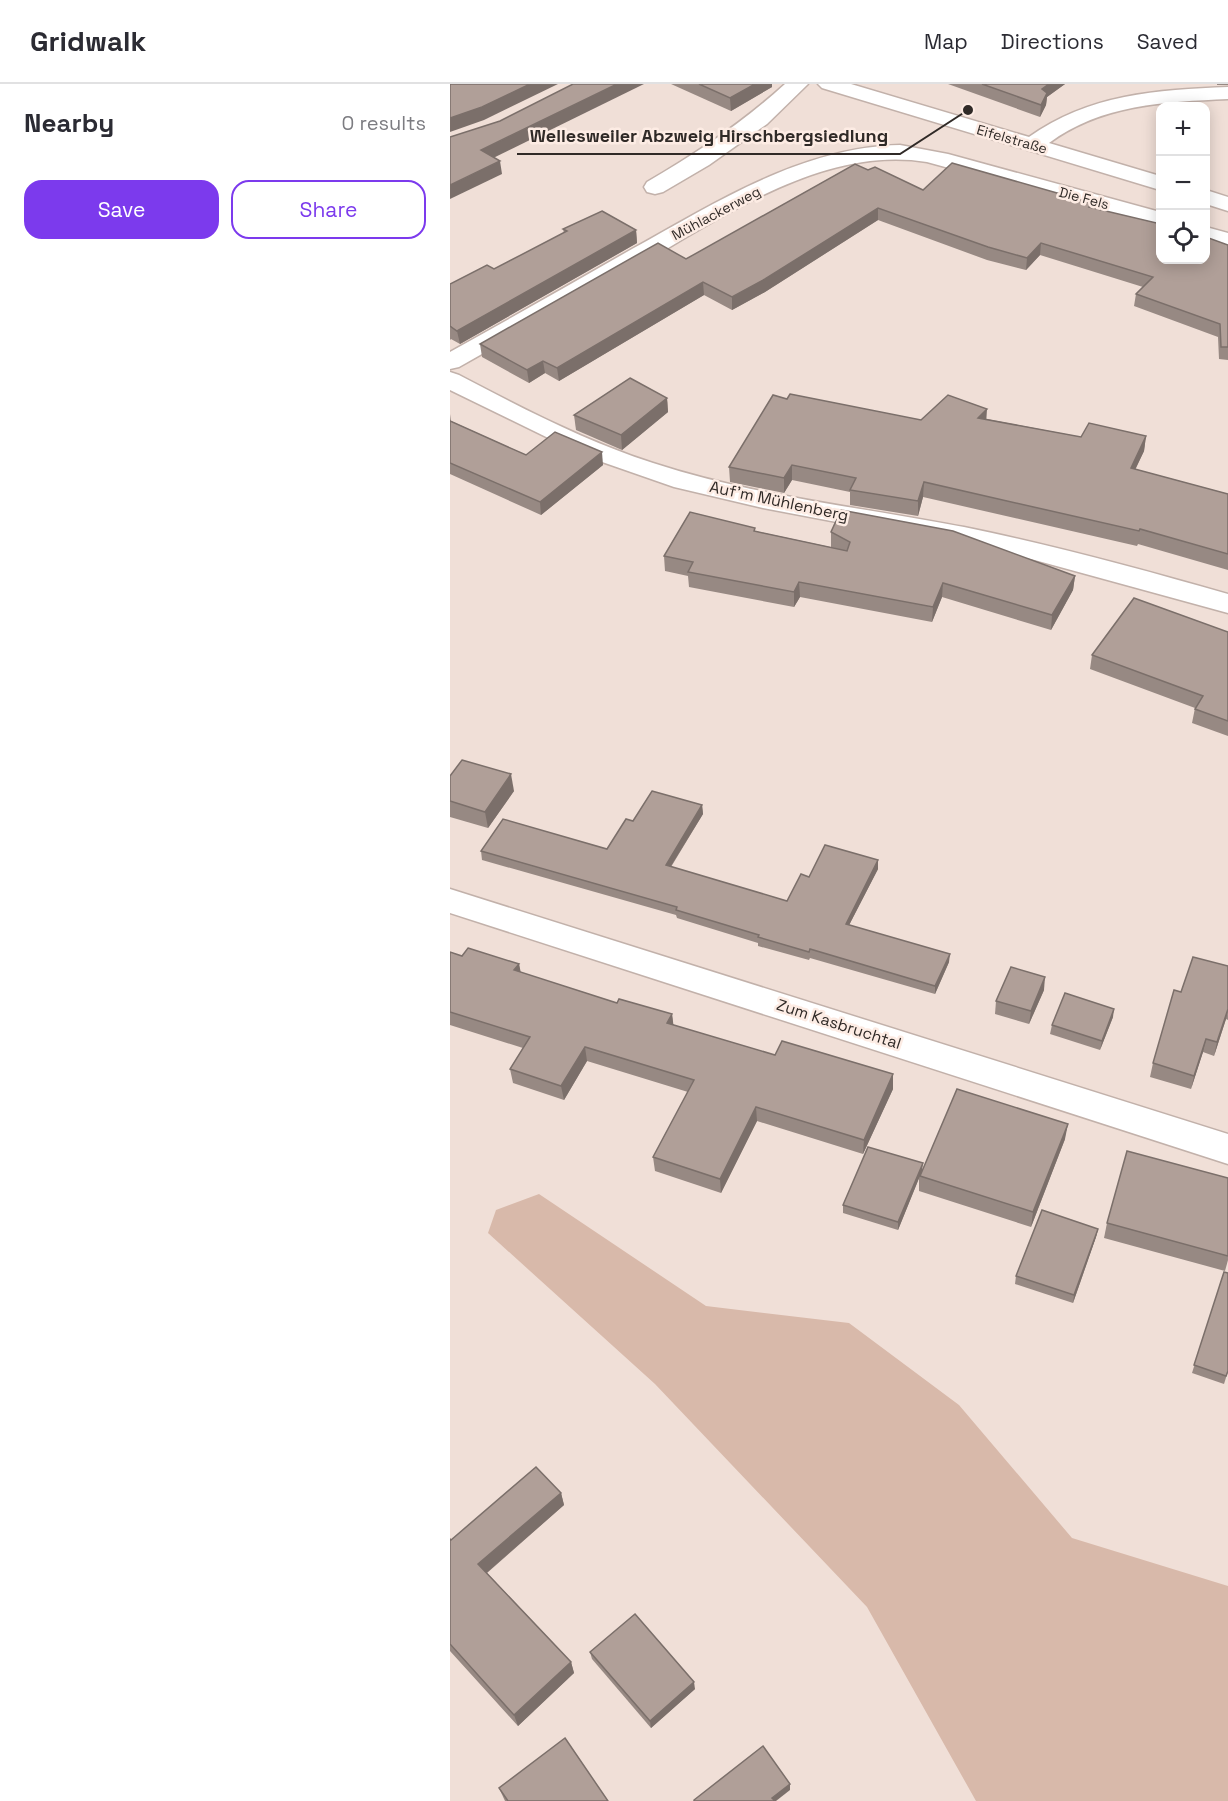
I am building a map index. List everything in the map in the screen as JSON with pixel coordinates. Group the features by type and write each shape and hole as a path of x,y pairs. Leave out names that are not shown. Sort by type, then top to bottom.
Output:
{"street":[{"path":"655,187 701,160 759,119 797,84"},
{"name":"Eifelstraße","path":"829,84 1156,182"},
{"path":"1032,145 1054,127 1079,114 1105,105 1140,98 1228,93"},
{"name":"Mühlackerweg","path":"450,362 735,201 779,181 833,162 872,154 900,152 940,159 1007,178"},
{"name":"Die Fels","path":"1007,178 1156,218"},
{"path":"1210,198 1228,204"},
{"path":"1210,235 1228,241"},
{"name":"Auf'm Mühlenberg","path":"450,380 586,448 645,469 820,511 1042,552 1228,604"},
{"name":"Zum Kasbruchtal","path":"450,901 1228,1149"}],"shaded area":[{"path":"539,1194 706,1306 849,1323 959,1405 1072,1538 1228,1586 1228,1801 976,1801 867,1607 655,1384 488,1233 496,1210"}],"building":[{"path":"450,84 530,84 482,107 450,118"},
{"path":"573,84 617,84 481,150 500,161 450,185 450,137 500,121"},
{"path":"699,84 755,84 730,98"},
{"path":"982,84 1049,84 1042,89 1047,93 1041,105"},
{"path":"952,163 1092,203 1089,207 1156,223 1156,264 1210,264 1210,238 1228,245 1228,347 1221,347 1220,324 1136,294 1153,277 1041,243 1027,258 988,247 878,208 765,279 732,297 703,282 557,368 543,361 527,370 480,344 658,243 686,259 855,164 868,170 875,167 923,190"},
{"path":"602,211 636,230 457,331 450,326 450,284 487,265 494,269 567,231 563,229"},
{"path":"630,378 667,398 621,435 574,415"},
{"path":"790,394 921,420 948,395 987,409 978,418 1081,437 1089,423 1146,436 1131,468 1228,494 1228,554 1140,529 1139,531 924,482 918,501 850,490 856,478 792,465 784,478 729,467 773,395 787,399"},
{"path":"450,421 526,455 555,432 602,452 540,502 450,463"},
{"path":"841,510 953,531 1075,576 1052,615 943,583 933,607 799,582 794,592 688,572 693,562 664,556 690,512 755,528 754,531 847,551 850,542 831,532"},
{"path":"1134,598 1228,632 1228,721 1195,709 1203,696 1092,655"},
{"path":"462,760 511,774 485,812 450,801 450,776"},
{"path":"652,791 702,805 666,865 787,901 801,874 809,877 825,845 878,860 846,924 950,954 935,986 810,949 809,952 758,937 759,935 676,910 677,907 481,851 503,819 607,849 626,819 633,821"},
{"path":"468,948 519,964 514,970 617,1003 619,999 672,1014 667,1023 775,1055 782,1041 893,1074 864,1140 756,1107 720,1179 653,1157 694,1080 585,1047 561,1086 510,1069 530,1037 450,1012 450,952 462,956"},
{"path":"1193,957 1228,966 1228,1009 1217,1042 1206,1039 1194,1076 1153,1063 1174,990 1181,992"},
{"path":"1011,967 1045,977 1031,1011 996,1001"},
{"path":"1065,993 1114,1009 1102,1041 1052,1025"},
{"path":"957,1089 1068,1124 1033,1212 920,1176"},
{"path":"868,1147 923,1163 898,1222 843,1205"},
{"path":"1127,1151 1228,1178 1228,1256 1107,1223"},
{"path":"1042,1210 1098,1229 1074,1295 1016,1276"},
{"path":"1224,1272 1228,1273 1228,1371 1226,1376 1194,1365"},
{"path":"536,1467 561,1493 478,1564 571,1662 514,1715 450,1644 450,1539"},
{"path":"635,1614 694,1682 650,1721 590,1652"},
{"path":"565,1738 608,1801 508,1801 499,1788"},
{"path":"763,1746 790,1784 772,1798 775,1801 694,1801 694,1800"}],"place":[{"name":"Wellesweiler Abzweig Hirschbergsiedlung","path":"968,110"}]}
